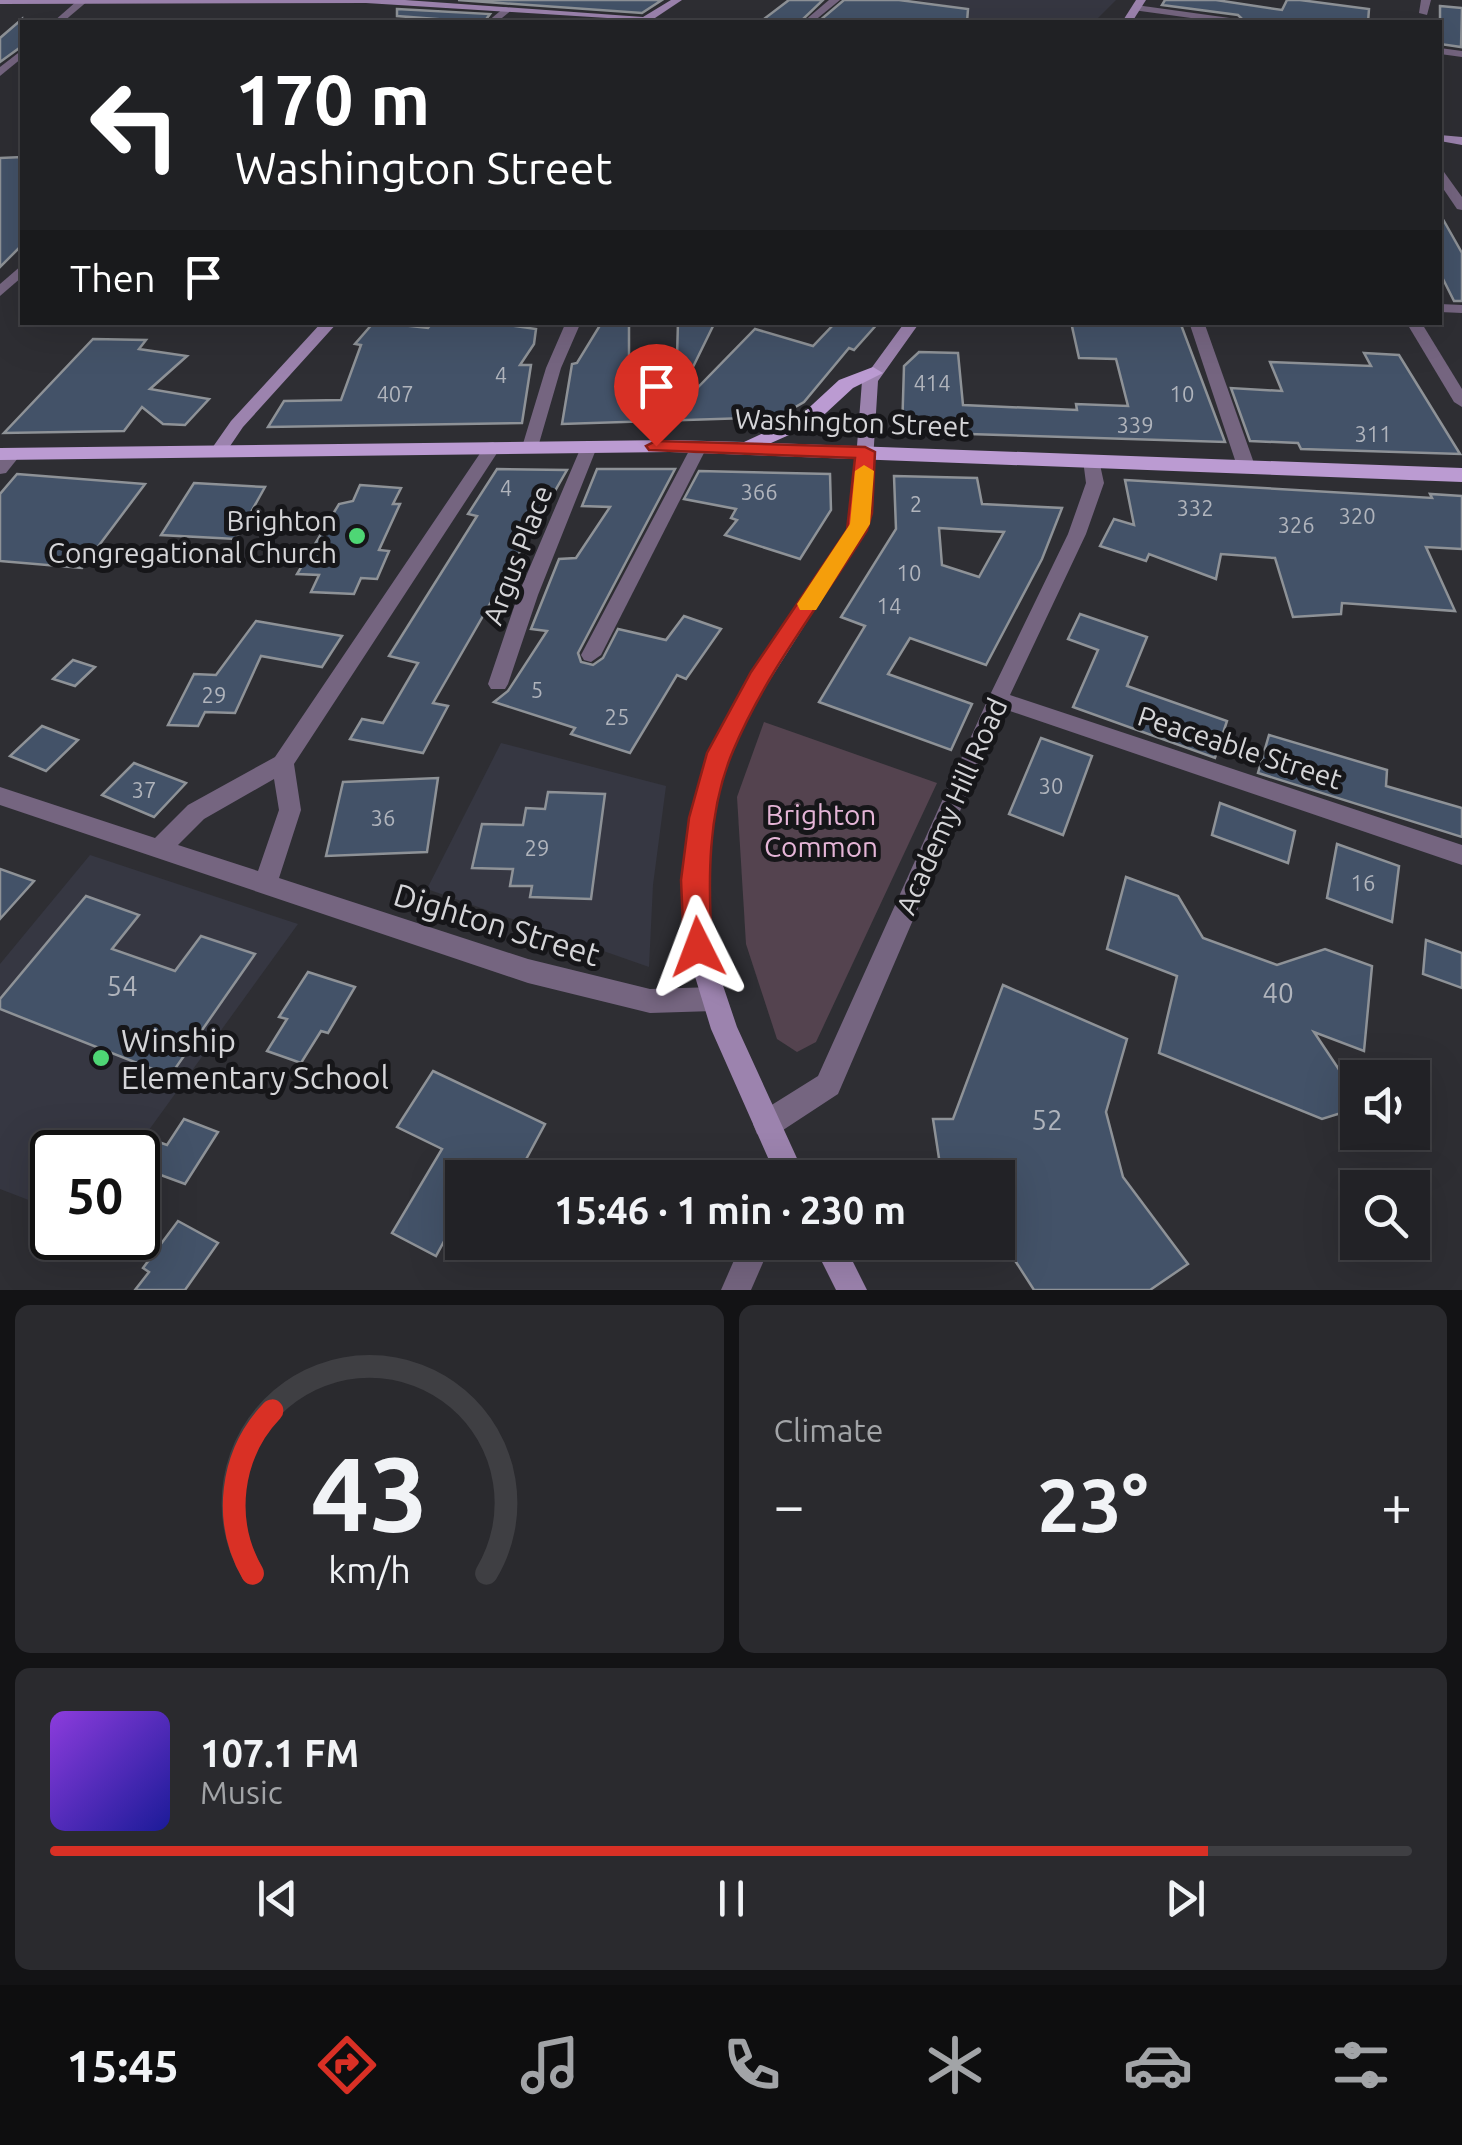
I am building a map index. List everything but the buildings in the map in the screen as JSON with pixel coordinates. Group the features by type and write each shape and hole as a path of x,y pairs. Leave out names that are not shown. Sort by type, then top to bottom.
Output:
{"main road":[{"path":"741,448 807,420 846,384 873,373"},
{"name":"Washington Street","path":"5,459 492,447 699,447 1462,475"}],"street":[{"path":"60,20 83,0"},
{"path":"0,1 366,0 634,20"},
{"path":"647,20 677,0"},
{"path":"810,20 835,0"},
{"path":"1424,13 1426,0"},
{"path":"1138,4 1226,20"},
{"path":"494,20 508,9"},
{"path":"0,59 20,57"},
{"path":"0,73 20,57"},
{"path":"1442,178 1462,206"},
{"path":"0,292 20,271"},
{"path":"1452,308 1462,323"},
{"path":"218,452 238,424 328,325"},
{"path":"530,447 541,418 547,376 572,325"},
{"path":"784,1160 714,998 698,947 695,880 710,784 740,710 857,530 862,513 873,373 910,325"},
{"path":"1197,325 1246,466"},
{"path":"1414,325 1462,402"},
{"path":"160,848 196,812 283,763 492,447"},
{"name":"Argus Place","path":"498,684 528,595 589,447"},
{"path":"591,655 699,447"},
{"name":"Academy Hill Road","path":"767,1124 828,1085 998,699 1077,534 1096,483 1090,460"},
{"name":"Peaceable Street","path":"998,699 1462,855"},
{"path":"265,886 290,810 283,763"},
{"name":"Dighton Street","path":"0,796 528,971 650,1001 714,998"},
{"path":"736,1290 749,1260"},
{"path":"836,1260 852,1290"}],"shaded area":[{"path":"913,0 1116,0 1096,20 940,20 951,6"},
{"path":"501,743 666,786 653,885 649,967 427,889"},
{"name":"Winship Elementary School","path":"90,855 298,924 149,1130 30,1130 30,1201 0,1189 0,964"}],"green space":[{"name":"Brighton Common","path":"764,722 937,783 816,1042 797,1052 777,1039 746,944 737,797"}],"slow traffic":[{"path":"808,604 860,524 864,471"}],"place":[{"name":"Brighton Congregational Church","path":"357,536"},
{"name":"Winship Elementary School","path":"101,1058"}],"route":[{"path":"656,446 865,452 862,513 857,530 759,678 719,753 702,818 695,880 698,947"}]}
